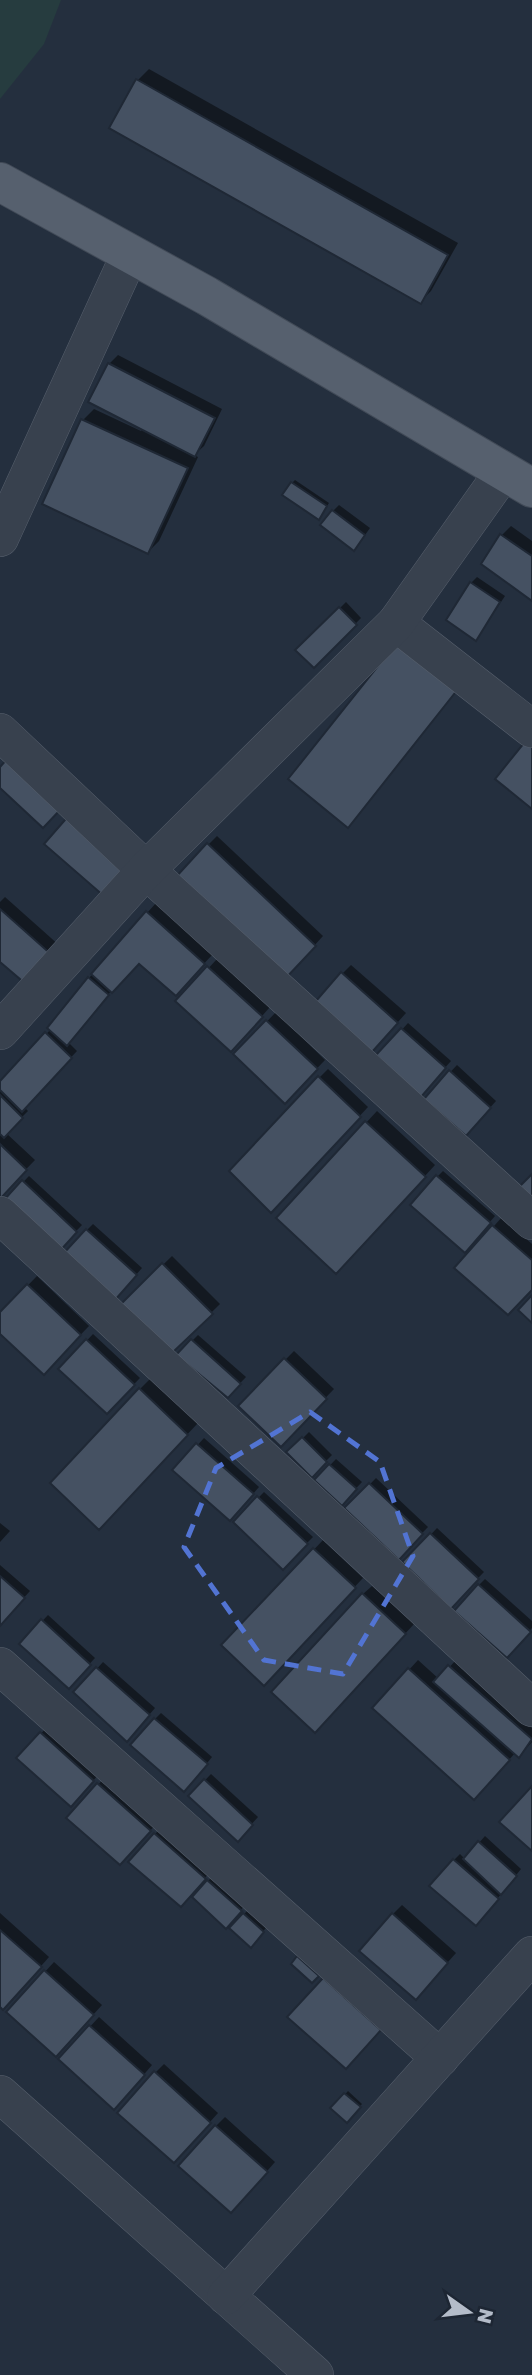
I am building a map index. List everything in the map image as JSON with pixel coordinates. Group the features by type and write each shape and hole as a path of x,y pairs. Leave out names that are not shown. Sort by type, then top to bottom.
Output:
{"main road":[{"path":"0,182 130,254 518,480"}],"street":[{"path":"0,538 130,254"},
{"path":"0,1031 146,870 396,623 518,480"},
{"path":"396,623 532,729"},
{"path":"0,732 146,870 532,1221"},
{"path":"0,1214 532,1708"},
{"path":"0,1666 440,2058"},
{"path":"226,2295 532,1955"},
{"path":"0,2094 315,2375"}],"highlighted area":[{"path":"310,1412 380,1462 413,1556 343,1674 264,1660 184,1547 216,1468"}],"green space":[{"path":"0,0 61,0 44,44 0,99"}],"building":[{"path":"136,79 448,255 421,304 109,128"},
{"path":"108,363 215,418 195,457 88,402"},
{"path":"81,419 188,468 148,554 42,504"},
{"path":"291,482 327,506 319,520 282,495"},
{"path":"332,510 365,535 354,551 320,525"},
{"path":"500,534 532,556 532,601 481,564"},
{"path":"470,582 500,602 476,641 446,620"},
{"path":"339,607 357,625 314,668 295,650"},
{"path":"398,641 458,689 348,828 288,779"},
{"path":"528,738 532,742 532,809 495,779"},
{"path":"8,758 61,809 43,828 0,788 0,767"},
{"path":"71,813 134,869 105,897 44,844"},
{"path":"207,843 316,946 284,980 175,878"},
{"path":"0,909 53,956 27,985 0,962"},
{"path":"146,911 205,964 176,996 139,964 112,993 91,974"},
{"path":"207,966 263,1017 231,1052 175,1001"},
{"path":"341,972 398,1023 372,1052 316,1001"},
{"path":"88,977 109,995 67,1046 47,1028"},
{"path":"266,1020 318,1069 285,1104 233,1054"},
{"path":"401,1028 446,1068 421,1097 376,1055"},
{"path":"45,1032 72,1058 22,1112 0,1090 0,1081"},
{"path":"449,1070 491,1108 466,1136 424,1099"},
{"path":"318,1076 361,1117 271,1213 229,1171"},
{"path":"0,1095 23,1118 4,1138 0,1134"},
{"path":"365,1121 426,1177 336,1274 276,1218"},
{"path":"0,1144 27,1170 0,1199"},
{"path":"532,1174 532,1198 520,1186"},
{"path":"436,1175 491,1223 465,1253 410,1205"},
{"path":"22,1180 77,1232 59,1252 4,1200"},
{"path":"492,1225 532,1260 532,1290 508,1315 454,1268"},
{"path":"86,1229 137,1275 115,1300 63,1254"},
{"path":"162,1263 213,1314 172,1353 120,1305"},
{"path":"27,1284 81,1335 44,1375 0,1334 0,1312"},
{"path":"532,1295 532,1323 518,1310"},
{"path":"86,1339 135,1385 107,1414 58,1369"},
{"path":"191,1339 241,1384 228,1398 176,1355"},
{"path":"284,1358 327,1399 281,1447 238,1406"},
{"path":"139,1388 188,1435 99,1530 50,1483"},
{"path":"302,1437 327,1462 312,1478 286,1452"},
{"path":"196,1443 254,1494 230,1521 172,1470"},
{"path":"329,1464 357,1489 342,1506 314,1480"},
{"path":"369,1483 423,1534 399,1560 344,1508"},
{"path":"257,1496 308,1544 283,1570 233,1522"},
{"path":"430,1533 479,1579 451,1609 402,1562"},
{"path":"313,1548 356,1588 264,1686 221,1645"},
{"path":"0,1576 25,1598 0,1626"},
{"path":"478,1584 531,1632 507,1658 454,1611"},
{"path":"362,1593 406,1634 315,1733 271,1692"},
{"path":"41,1619 91,1665 69,1689 19,1644"},
{"path":"448,1665 532,1739 519,1758 433,1682"},
{"path":"96,1667 150,1715 127,1742 73,1692"},
{"path":"408,1668 510,1760 474,1800 372,1708"},
{"path":"154,1718 208,1764 184,1792 130,1745"},
{"path":"40,1732 94,1781 71,1807 16,1758"},
{"path":"204,1779 253,1825 238,1842 188,1796"},
{"path":"97,1783 151,1831 120,1865 66,1818"},
{"path":"532,1786 532,1851 499,1822"},
{"path":"154,1833 206,1879 181,1907 128,1862"},
{"path":"478,1841 517,1876 501,1895 463,1859"},
{"path":"453,1859 499,1899 476,1926 429,1886"},
{"path":"207,1880 242,1911 226,1929 192,1897"},
{"path":"243,1913 264,1932 251,1948 229,1928"},
{"path":"392,1913 448,1963 416,2000 359,1951"},
{"path":"0,1930 42,1967 3,2010 0,2007"},
{"path":"297,1956 319,1976 312,1983 291,1964"},
{"path":"44,1970 94,2015 56,2057 6,2012"},
{"path":"323,1978 381,2030 346,2069 287,2017"},
{"path":"89,2025 145,2075 114,2110 58,2059"},
{"path":"154,2071 211,2123 174,2163 117,2113"},
{"path":"344,2093 361,2107 347,2123 330,2108"},
{"path":"215,2125 268,2172 231,2213 178,2166"}]}
